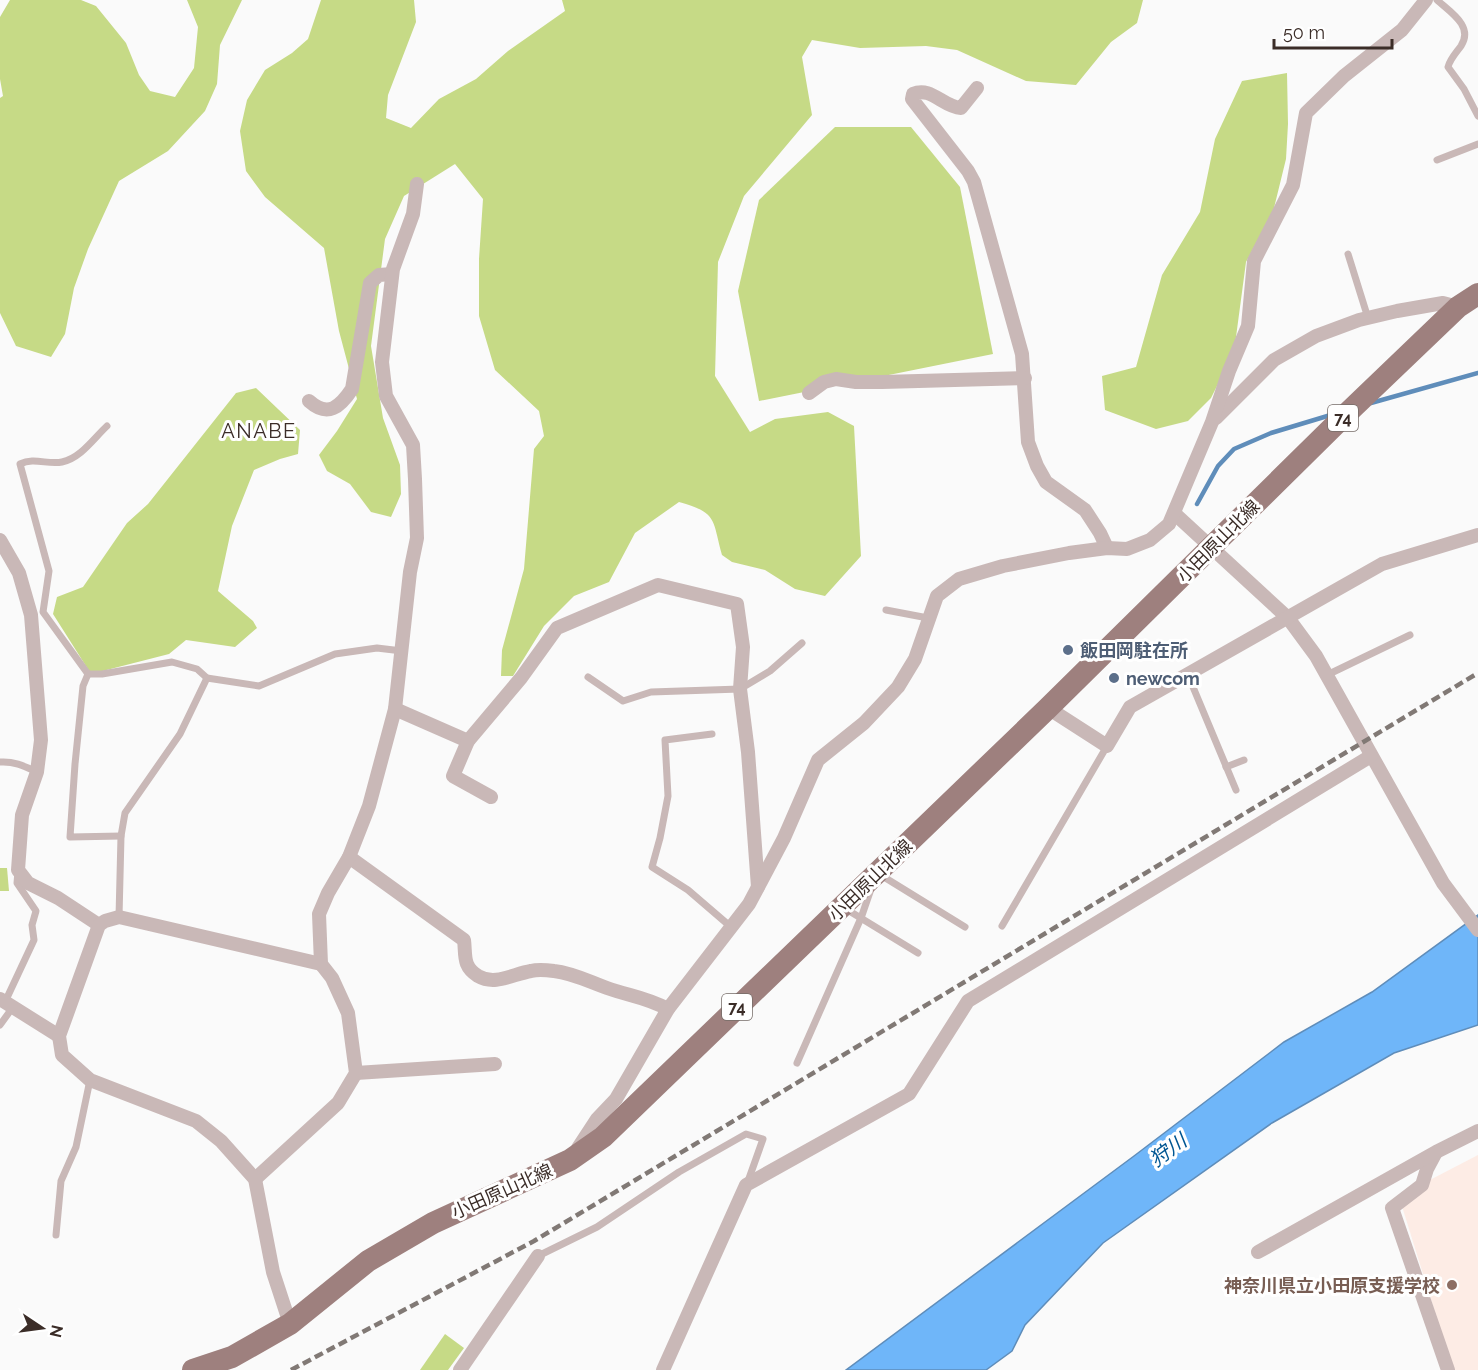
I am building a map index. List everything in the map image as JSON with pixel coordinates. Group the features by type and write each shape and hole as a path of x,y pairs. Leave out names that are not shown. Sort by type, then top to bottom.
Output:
{"main road":[{"name":"小田原山北線","path":"193,1370 232,1357 290,1324 368,1261 403,1240 433,1223 570,1160 603,1137 852,912 877,873 1212,548 1339,421 1458,308 1478,294"}],"street":[{"path":"570,1160 597,1119 616,1099 668,1009 759,888 818,760 864,723 898,687 915,659 937,596 959,579 1003,566 1107,548 1127,549 1150,540 1169,524 1212,422 1229,371 1248,326 1254,261 1293,185 1306,113 1344,76 1402,30 1426,0"},
{"path":"977,88 961,108 951,107 926,92 913,93 912,99 974,182 1022,354 1028,442 1037,466 1046,482 1085,510 1107,548"},
{"path":"255,1179 338,1103 356,1073 348,1013 332,978 321,964 319,914 328,893 349,857 369,806 395,709 410,572 417,538 413,445 386,396 382,362 392,274 413,214 417,184"},
{"path":"309,401 318,409 330,410 344,401 352,389 370,284 379,274 392,274"},
{"path":"1212,422 1274,360 1316,336 1368,318 1443,303 1458,308"},
{"path":"809,393 824,382 836,380 882,382 1025,378"},
{"path":"1174,513 1288,618 1316,656 1443,883 1478,930"},
{"path":"1048,708 1107,746 1130,707 1382,564 1478,535"},
{"path":"0,540 19,573 37,614 41,740 37,772 22,815 18,870 28,883 58,898 99,925"},
{"path":"491,797 453,776 468,741 521,678 557,628 658,585 737,604 743,647 740,689 748,752 759,888"},
{"path":"395,709 468,741"},
{"path":"663,1370 746,1185 909,1094 968,1001 1371,756"},
{"path":"349,857 464,940 464,962 478,976 489,981 532,970 556,971 608,989 650,999 668,1009"},
{"path":"290,1324 273,1272 255,1179 221,1141 196,1121 90,1080 63,1055 59,1036 99,925 119,917 321,964"},
{"path":"6,1003 59,1036"},
{"path":"356,1073 495,1064"},
{"path":"1258,1252 1436,1152 1478,1131"},
{"path":"1436,1152 1422,1185 1392,1208 1448,1370"},
{"path":"460,1370 538,1256"}],"lane":[{"path":"1437,0 1460,21 1465,30 1465,38 1448,67 1464,89 1478,116"},
{"path":"1437,160 1478,144"},
{"path":"1348,254 1368,318"},
{"path":"107,426 85,450 63,462 26,460 20,464 49,571 37,614 88,674 102,674 172,662 198,669 207,678 259,686 335,654 377,648 402,651"},
{"path":"886,610 928,618"},
{"path":"1327,675 1410,635"},
{"path":"588,677 623,700 651,693 740,689 770,671 802,643"},
{"path":"88,674 81,698 70,837 121,836"},
{"path":"1188,675 1236,790"},
{"path":"119,917 121,836 125,813 180,734 207,678"},
{"path":"712,734 665,740 668,796 652,867 688,891 731,927"},
{"path":"1002,926 1107,746"},
{"path":"1226,767 1244,760"},
{"path":"0,762 23,765 37,772"},
{"path":"0,1025 6,1003 34,940 32,925 36,911 17,883 18,870"},
{"path":"877,873 965,927"},
{"path":"797,1064 852,912 918,953"},
{"path":"56,1235 61,1181 76,1148 90,1080"},
{"path":"538,1256 597,1227 679,1172 746,1134 763,1139 746,1185"}],"shaded area":[{"name":"神奈川県立小田原支援学校","path":"1478,1155 1478,1370 1453,1370 1400,1200 1426,1182"}],"green space":[{"path":"10,0 81,0 96,6 126,43 139,75 150,91 175,97 194,68 198,27 187,0 242,0 220,45 217,84 205,111 168,151 119,181 88,249 74,288 65,334 51,357 16,346 0,313 0,98 3,96 0,79 0,17"},
{"path":"321,0 414,0 416,22 388,95 386,118 411,128 439,99 476,79 508,51 565,11 562,0 1143,0 1137,23 1111,42 1076,85 1026,81 957,50 926,46 860,48 812,40 802,57 812,115 744,196 718,262 715,376 750,432 775,419 828,412 854,426 861,556 825,596 795,589 765,570 732,562 722,555 714,525 707,514 679,502 635,533 609,582 574,596 544,626 513,676 501,676 502,650 524,569 534,449 544,436 539,411 495,370 479,316 479,259 483,199 455,164 404,196 385,239 371,346 383,418 400,465 401,494 391,517 371,512 350,484 327,471 319,455 357,399 339,331 324,248 265,197 246,171 240,131 247,100 265,70 292,53 308,39"},
{"path":"1287,73 1286,159 1273,212 1246,262 1234,352 1211,398 1188,421 1156,429 1105,410 1102,376 1136,367 1162,275 1200,212 1215,139 1242,81"},
{"path":"835,127 911,127 960,187 993,354 759,401 738,291 759,200"},
{"path":"256,388 300,430 298,454 254,470 232,526 218,591 253,621 257,628 235,647 186,640 169,654 91,674 53,614 57,597 83,587 127,523 148,504 236,393"},
{"path":"0,868 7,868 9,891 0,891"},
{"path":"445,1334 464,1348 448,1370 420,1370"}],"water":[{"name":"狩川","path":"1478,915 1478,1025 1394,1053 1272,1123 1103,1243 1025,1325 1012,1351 986,1370 846,1370 1284,1042 1372,992"}],"waterway":[{"path":"1371,403 1478,373"},
{"path":"1197,504 1218,466 1234,449 1271,433 1334,414"}],"railway":[{"path":"291,1370 534,1241 1478,673"}],"place":[{"name":"飯田岡駐在所","path":"1068,650"},
{"name":"newcom","path":"1114,678"},
{"name":"神奈川県立小田原支援学校","path":"1452,1285"}],"district":[{"name":"ANABE","path":"259,431"}]}
